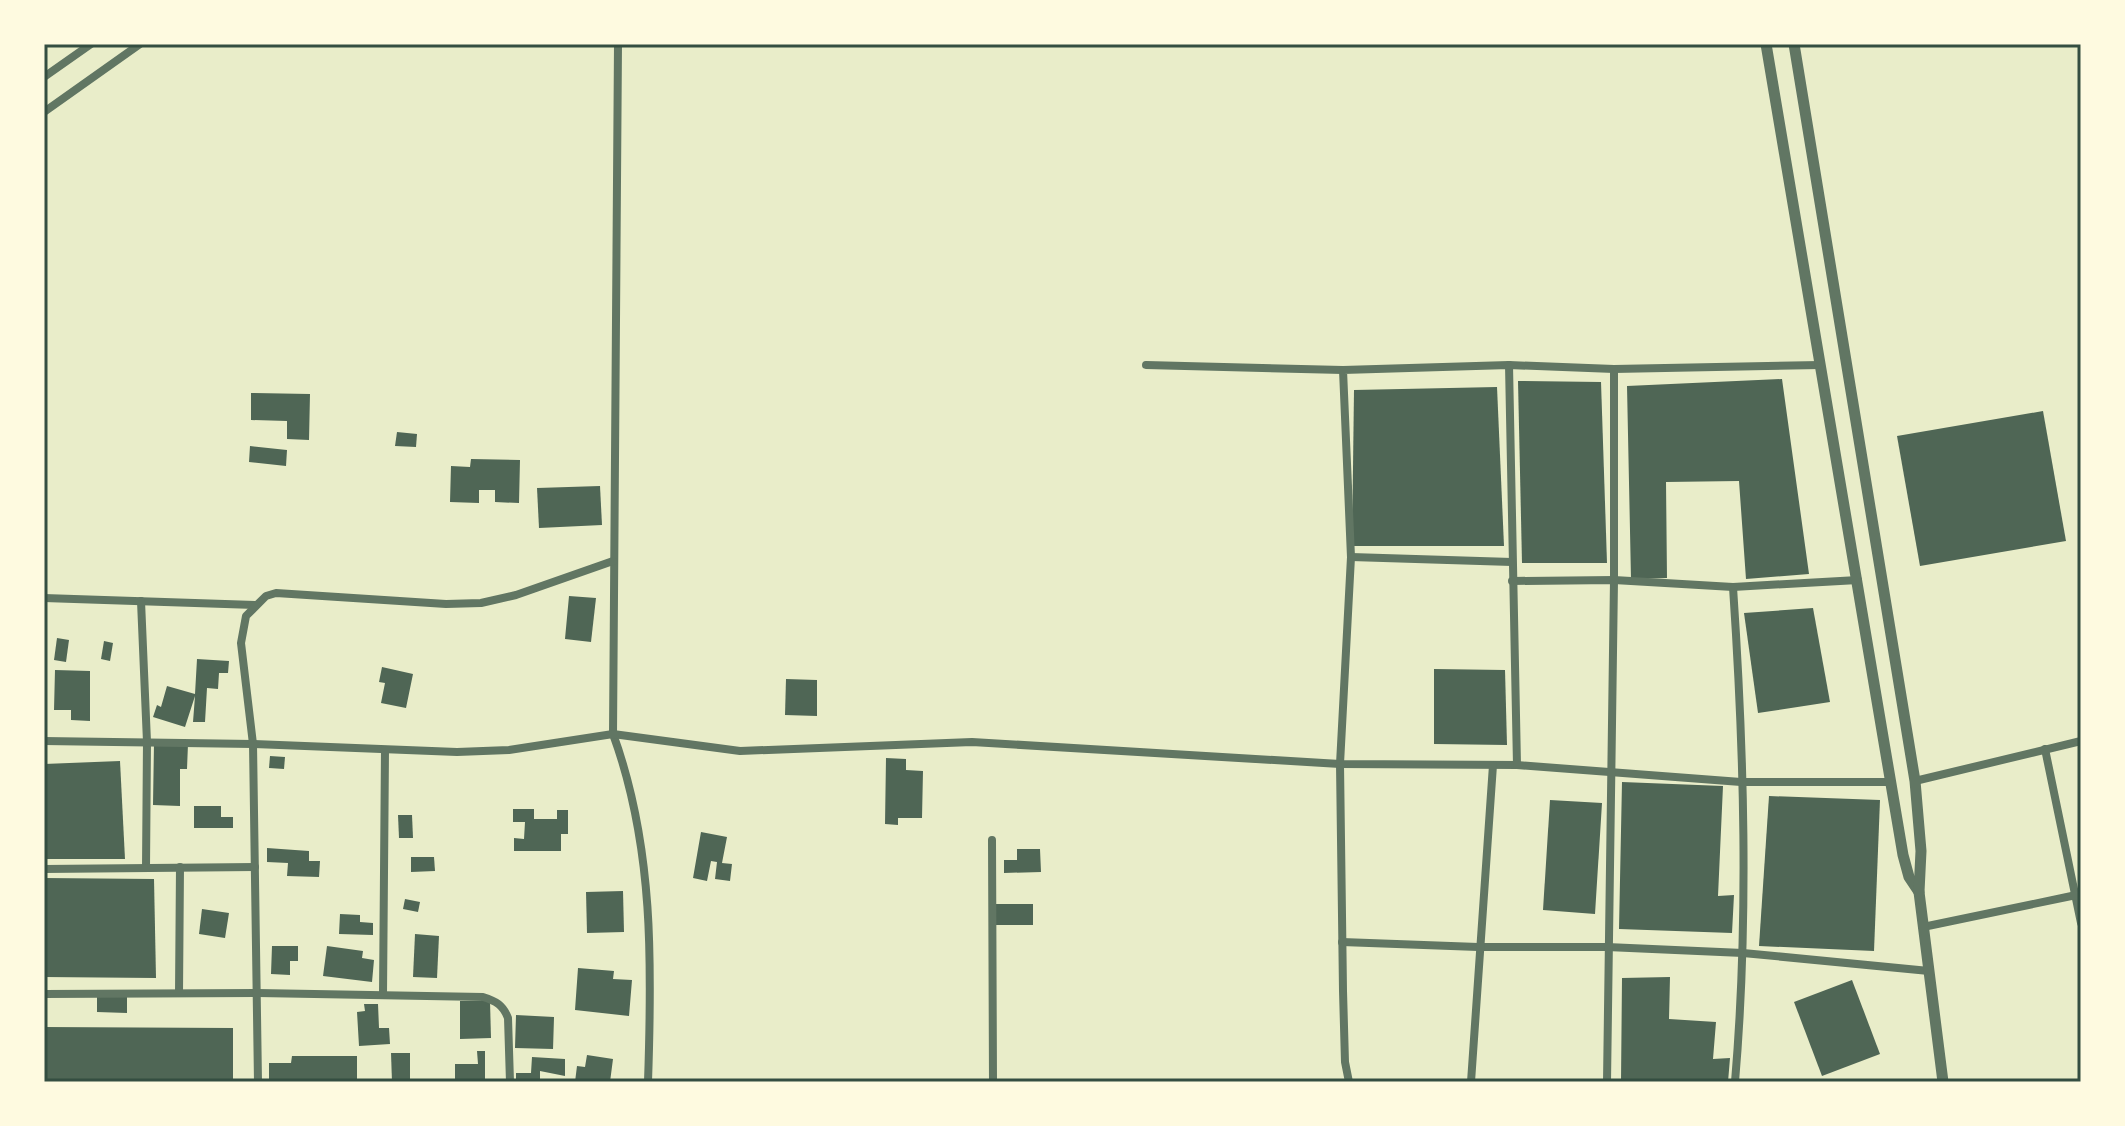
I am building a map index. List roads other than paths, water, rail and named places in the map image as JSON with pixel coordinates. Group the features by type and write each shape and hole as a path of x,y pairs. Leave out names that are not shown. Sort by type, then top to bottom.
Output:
{"street":[{"path":"44,77 91,44"},
{"path":"44,112 140,44"},
{"path":"618,44 613,734 631,790 647,888 650,942 648,1082"},
{"path":"1766,44 1903,855 1909,877 1919,892"},
{"path":"1794,44 1915,781 1921,851 1919,892 1943,1082"},
{"path":"1146,365 1343,370 1509,365 1614,369 1820,365"},
{"path":"1509,365 1517,765"},
{"path":"1607,1082 1614,369"},
{"path":"1343,370 1351,557 1340,764 1345,1062 1349,1082"},
{"path":"1351,557 1512,562"},
{"path":"258,1082 253,744 241,643 246,616 266,596 276,593 446,604 481,603 516,595 613,561"},
{"path":"1512,581 1614,580 1733,587 1858,580"},
{"path":"1733,587 1739,685 1743,953 1735,1082"},
{"path":"44,598 255,605"},
{"path":"141,601 147,742 146,868"},
{"path":"44,741 253,744 457,752 509,750 613,734 740,751 972,742 1340,764 1517,765 1741,782 1890,782"},
{"path":"1915,781 2081,741"},
{"path":"2045,749 2078,894 2081,923"},
{"path":"383,995 385,750"},
{"path":"1471,1082 1493,765"},
{"path":"992,840 993,1082"},
{"path":"179,993 180,867"},
{"path":"44,869 255,867"},
{"path":"1923,927 2078,894"},
{"path":"1342,942 1743,953 1929,971"},
{"path":"44,994 258,993 483,997 496,1001 504,1008 508,1018 510,1082"}]}
